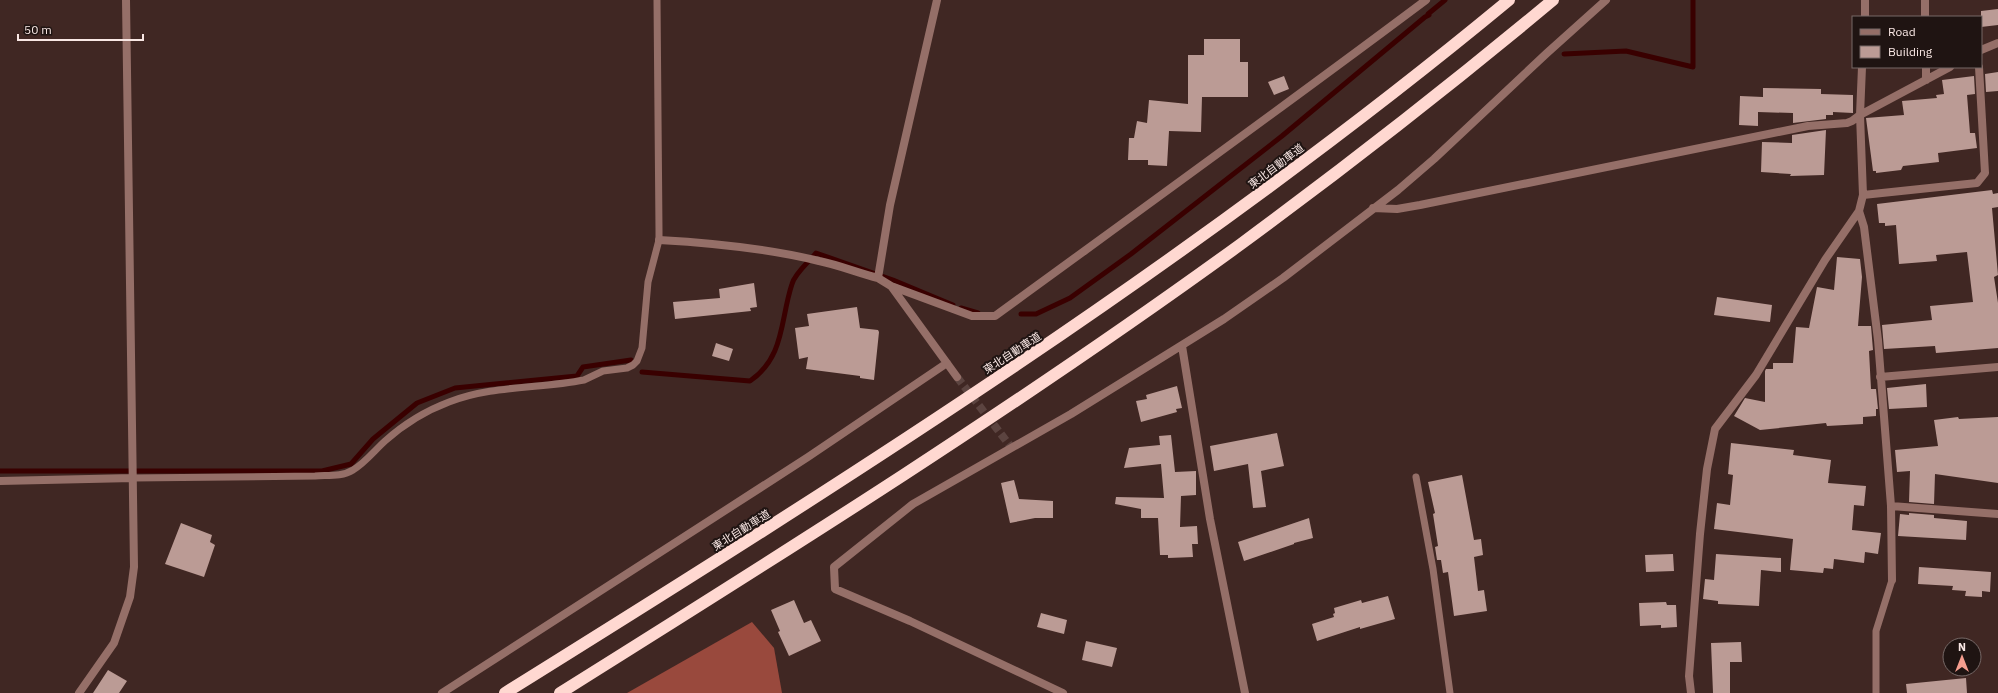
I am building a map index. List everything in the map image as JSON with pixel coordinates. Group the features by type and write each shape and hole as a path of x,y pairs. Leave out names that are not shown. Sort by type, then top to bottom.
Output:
{"highway":[{"name":"東北自動車道","path":"505,693 836,485 1051,343 1223,222 1386,100 1509,0"},
{"path":"560,693 841,515 1079,358 1240,244 1394,128 1461,77 1552,0"}],"street":[{"path":"79,693 114,643 130,597 134,567 134,460 126,0"},
{"path":"878,278 890,205 937,0"},
{"path":"659,240 730,244 800,256 878,278 891,286 972,316 995,316 1129,217 1285,105 1426,0"},
{"path":"1063,693 910,621 835,589 834,567 913,504 1071,414 1224,320 1283,278 1434,159 1606,0"},
{"path":"1865,16 1866,0"},
{"path":"1925,0 1925,16"},
{"path":"1982,50 1998,43"},
{"path":"1691,693 1689,676 1700,534 1707,469 1715,429 1756,375 1825,260 1859,212 1863,195 1860,115 1862,68"},
{"path":"1926,68 1926,80"},
{"path":"1373,208 1397,209 1420,205 1808,126 1847,123 1948,68"},
{"path":"1863,195 1977,183 1985,173 1980,68"},
{"path":"1859,212 1864,227 1878,340 1891,506 1892,580"},
{"path":"891,286 957,377"},
{"path":"1182,346 1210,519 1245,693"},
{"path":"442,693 808,457 947,363"},
{"path":"1880,377 1998,367"},
{"path":"0,481 133,478"},
{"path":"1891,506 1998,514"}],"lane":[{"path":"133,478 341,474 354,469 387,438 407,423 425,412 456,400 496,390 580,381 603,371 626,368 636,362 641,352 648,282 659,240 657,0"},
{"path":"1416,477 1434,569 1450,693"},
{"path":"1876,693 1876,632 1892,580"}],"shaded area":[{"path":"752,622 774,648 782,693 627,693"}],"building":[{"path":"1998,9 1998,25 1982,27 1981,11"},
{"path":"1204,39 1240,39 1240,62 1248,62 1248,97 1202,97 1201,132 1169,131 1167,166 1148,165 1148,160 1128,160 1129,138 1134,138 1137,121 1147,123 1149,100 1188,104 1188,55 1204,55"},
{"path":"1998,72 1998,91 1986,92 1985,74"},
{"path":"1284,76 1289,89 1274,95 1268,82"},
{"path":"1974,76 1975,94 1967,95 1970,133 1975,133 1977,148 1938,153 1939,162 1903,166 1901,170 1876,173 1876,171 1873,171 1866,118 1904,115 1902,101 1937,98 1936,95 1944,94 1942,80"},
{"path":"1763,88 1821,89 1821,94 1853,95 1853,113 1833,112 1833,115 1826,115 1826,119 1793,123 1793,113 1758,112 1758,126 1739,125 1740,96 1763,97"},
{"path":"1826,130 1824,175 1790,176 1791,174 1761,172 1762,142 1792,143 1792,135"},
{"path":"1992,190 1993,194 1998,193 1998,207 1992,208 1998,275 1994,277 1998,303 1998,348 1936,353 1935,346 1884,349 1882,325 1932,320 1930,306 1973,302 1967,252 1936,255 1937,261 1899,264 1896,225 1885,226 1885,223 1879,223 1877,204"},
{"path":"1837,257 1860,259 1862,277 1858,326 1871,326 1873,350 1869,351 1871,389 1876,389 1878,409 1876,409 1876,416 1863,417 1863,424 1827,426 1826,423 1760,430 1734,416 1745,398 1765,402 1766,369 1773,369 1773,363 1793,363 1796,327 1809,328 1817,287 1834,290"},
{"path":"754,283 757,307 750,308 751,311 675,319 673,302 720,298 719,289"},
{"path":"1717,297 1772,305 1770,322 1714,315"},
{"path":"857,307 860,328 878,330 879,332 874,380 860,378 860,376 806,369 808,357 799,359 795,328 809,326 807,314"},
{"path":"716,343 733,349 729,361 712,356"},
{"path":"1926,384 1927,407 1889,409 1887,388"},
{"path":"1177,386 1182,408 1176,409 1177,412 1141,422 1136,401 1147,399 1146,395"},
{"path":"1958,417 1959,419 1998,417 1998,483 1935,474 1934,504 1909,502 1910,471 1897,472 1895,450 1938,446 1934,420"},
{"path":"1277,433 1284,466 1261,471 1266,507 1253,508 1248,464 1214,471 1210,446"},
{"path":"1171,435 1175,472 1196,471 1196,495 1181,496 1180,527 1197,526 1198,544 1192,544 1193,557 1168,558 1168,555 1160,555 1158,518 1141,518 1141,509 1115,504 1116,497 1164,498 1161,464 1124,468 1129,448 1160,445 1159,436"},
{"path":"1731,443 1794,450 1793,455 1831,460 1828,483 1866,486 1864,506 1854,505 1852,530 1881,533 1878,554 1865,552 1864,563 1834,559 1833,569 1824,568 1823,573 1790,570 1793,539 1714,529 1717,503 1730,505 1733,475 1728,474"},
{"path":"1462,475 1474,540 1481,539 1483,555 1474,557 1478,591 1484,590 1487,611 1454,616 1448,572 1443,573 1441,560 1437,560 1435,547 1438,546 1433,514 1435,513 1428,482"},
{"path":"1014,480 1019,499 1053,501 1053,518 1035,518 1010,523 1001,483"},
{"path":"1909,513 1934,515 1934,518 1967,521 1966,540 1898,536 1900,514 1909,515"},
{"path":"1309,518 1313,538 1294,543 1244,561 1238,542"},
{"path":"181,523 212,535 210,542 215,545 204,577 165,564"},
{"path":"1673,554 1674,571 1646,572 1645,555"},
{"path":"1716,554 1781,558 1781,572 1761,570 1759,606 1718,604 1718,601 1703,599 1705,579 1714,580"},
{"path":"1919,567 1991,572 1990,592 1982,591 1982,597 1965,596 1966,591 1952,590 1953,586 1918,584"},
{"path":"1388,596 1395,619 1360,629 1360,627 1317,641 1312,624 1334,617 1334,608 1361,600 1362,603"},
{"path":"794,600 804,623 811,620 821,641 789,656 778,632 780,631 771,610"},
{"path":"1666,602 1667,605 1676,605 1677,627 1661,628 1661,625 1640,626 1639,603"},
{"path":"1041,613 1067,620 1064,634 1037,627"},
{"path":"1086,641 1117,648 1112,667 1082,660"},
{"path":"1741,642 1742,662 1730,662 1730,693 1713,693 1711,643"},
{"path":"108,670 127,681 119,693 93,693"},
{"path":"1966,678 1967,693 1907,693 1906,684"}],"waterway":[{"path":"1021,314 1036,314 1070,298 1131,254 1282,136 1429,15 1428,14 1445,0"},
{"path":"1564,54 1626,51 1693,67 1693,0"},
{"path":"642,372 750,381 770,361 780,337 792,284 799,272 816,253 893,280 953,305"},
{"path":"961,308 978,313"},
{"path":"0,471 322,471 351,464 373,439 417,403 455,388 577,376 583,367 631,360"}],"tunnel":[{"path":"957,377 1011,447"}]}
